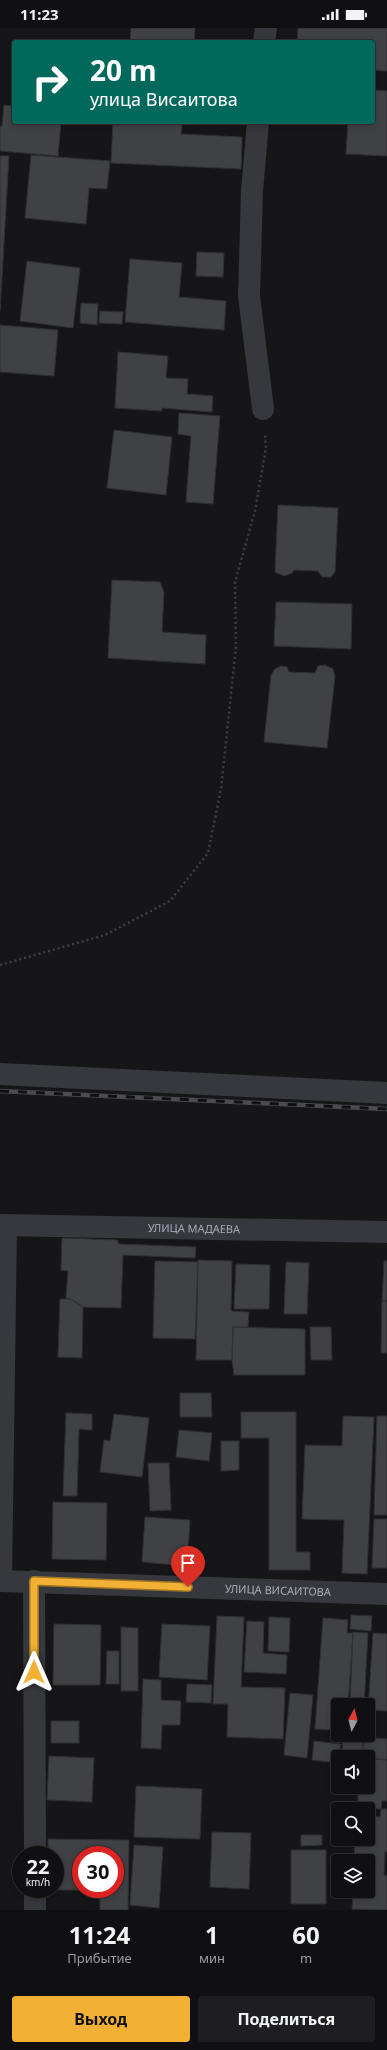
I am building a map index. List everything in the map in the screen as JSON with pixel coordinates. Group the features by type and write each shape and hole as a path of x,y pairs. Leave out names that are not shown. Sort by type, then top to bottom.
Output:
{"street":[{"path":"264,40 266,28"},
{"path":"258,124 252,192 249,296 263,409"},
{"path":"0,1074 387,1093"},
{"path":"0,1581 3,1226"},
{"name":"УЛИЦА МАДАЕВА","path":"3,1226 387,1232"},
{"name":"УЛИЦА ВИСАИТОВА","path":"0,1581 387,1594"},
{"path":"34,1581 35,1846"},
{"path":"35,1898 35,1910"}],"path":[{"path":"0,965 105,935 170,901 208,853 221,789 236,646 234,582 255,511 266,448 263,409"}],"building":[{"path":"131,28 195,28 194,40 130,40"},
{"path":"298,28 387,28 387,71 375,70 375,40 297,40"},
{"path":"375,90 387,91 387,156 346,154 348,124 375,124"},
{"path":"4,105 12,106 12,124 61,124 58,156 0,151 0,126 2,126"},
{"path":"113,124 182,124 181,134 242,137 241,169 111,163"},
{"path":"31,155 110,161 107,189 89,188 86,224 25,218"},
{"path":"0,156 9,156 0,311"},
{"path":"197,252 224,253 223,277 196,276"},
{"path":"130,259 182,263 179,297 226,301 224,330 125,322"},
{"path":"27,261 80,268 73,328 20,321"},
{"path":"81,303 98,304 97,325 80,323"},
{"path":"100,311 123,312 122,324 99,323"},
{"path":"0,325 58,330 54,376 0,372"},
{"path":"118,352 168,356 166,378 188,379 187,394 213,396 212,412 162,408 162,411 115,408"},
{"path":"179,413 220,416 213,504 186,502 191,436 178,434"},
{"path":"114,430 172,437 166,495 107,488"},
{"path":"278,505 338,508 335,572 331,577 322,577 318,571 294,570 292,573 284,576 275,572"},
{"path":"112,580 160,582 164,592 162,632 206,635 205,664 108,658"},
{"path":"276,602 352,604 351,649 274,646"},
{"path":"325,665 333,669 335,676 327,748 264,742 271,675 275,669 281,666 287,667 289,672 315,673 318,666"},
{"path":"62,1238 117,1240 119,1244 196,1247 195,1258 123,1255 121,1308 83,1307 71,1299 66,1298 68,1271 61,1270"},
{"path":"198,1260 232,1261 231,1311 249,1312 248,1327 233,1327 232,1360 196,1360"},
{"path":"155,1261 198,1262 195,1339 153,1338"},
{"path":"384,1261 387,1261 387,1301 382,1301"},
{"path":"286,1262 309,1263 307,1314 284,1314"},
{"path":"236,1264 270,1265 269,1309 234,1309"},
{"path":"60,1299 71,1299 83,1307 82,1358 58,1357"},
{"path":"382,1301 387,1301 387,1353 381,1353"},
{"path":"233,1327 305,1329 305,1375 234,1375 232,1360"},
{"path":"310,1327 331,1327 332,1360 311,1360"},
{"path":"180,1393 211,1393 212,1417 180,1417"},
{"path":"241,1412 296,1412 296,1552 310,1552 310,1570 269,1570 269,1438 241,1438"},
{"path":"66,1413 92,1414 92,1430 79,1429 77,1496 63,1496"},
{"path":"114,1414 149,1418 142,1477 100,1472 104,1440 110,1441"},
{"path":"343,1416 374,1417 367,1574 342,1573 344,1520 302,1519 305,1445 342,1446"},
{"path":"377,1416 387,1416 387,1515 374,1515"},
{"path":"179,1430 212,1433 209,1461 176,1457"},
{"path":"221,1441 239,1441 239,1470 221,1471"},
{"path":"148,1463 169,1463 171,1510 150,1511"},
{"path":"53,1502 107,1503 106,1560 52,1559"},
{"path":"145,1517 190,1520 187,1566 142,1562"},
{"path":"374,1519 387,1519 387,1568 372,1568"},
{"path":"351,1615 372,1616 371,1631 350,1629"},
{"path":"217,1616 244,1617 241,1687 285,1688 283,1739 227,1737 228,1704 213,1704"},
{"path":"269,1617 290,1618 289,1652 268,1651"},
{"path":"323,1618 348,1620 347,1633 353,1633 348,1698 331,1698 331,1730 315,1729"},
{"path":"247,1621 264,1622 263,1653 287,1655 286,1674 244,1672"},
{"path":"54,1624 101,1625 100,1685 53,1685"},
{"path":"162,1624 210,1626 207,1680 159,1677"},
{"path":"121,1627 138,1628 138,1691 121,1691"},
{"path":"353,1632 368,1633 364,1698 350,1698"},
{"path":"373,1633 387,1634 387,1711 375,1710 375,1698 369,1698"},
{"path":"107,1651 119,1651 119,1684 106,1684"},
{"path":"143,1679 161,1680 161,1700 181,1701 180,1725 162,1725 161,1749 141,1748"},
{"path":"187,1684 212,1685 211,1703 186,1702"},
{"path":"290,1693 313,1695 307,1758 284,1755"},
{"path":"51,1721 79,1721 79,1743 51,1743"},
{"path":"375,1738 387,1739 387,1760 375,1759 375,1750 363,1750 364,1742 375,1742"},
{"path":"314,1741 341,1744 340,1750 331,1750 331,1762 312,1760"},
{"path":"343,1742 363,1742 362,1750 342,1750"},
{"path":"49,1756 94,1758 92,1802 47,1800"},
{"path":"375,1759 387,1760 387,1801 382,1801 381,1809 375,1809 375,1802 358,1802 358,1794 375,1794"},
{"path":"136,1786 202,1789 200,1839 134,1837"},
{"path":"381,1809 387,1809 387,1852 385,1851 384,1875 387,1876 387,1910 352,1909 353,1898 375,1898 375,1854 354,1854 355,1846 375,1846 375,1817 380,1817"},
{"path":"212,1832 251,1833 249,1889 210,1887"},
{"path":"301,1835 322,1835 322,1845 301,1846"},
{"path":"48,1839 129,1840 128,1910 100,1910 100,1898 124,1898 124,1846 72,1846 72,1890 64,1890 64,1846 48,1846"},
{"path":"134,1845 163,1847 159,1908 130,1905"},
{"path":"291,1850 326,1850 326,1904 291,1904"}],"railway":[{"path":"0,1091 387,1109"}],"route":[{"path":"34,1672 34,1581 188,1587"}]}
